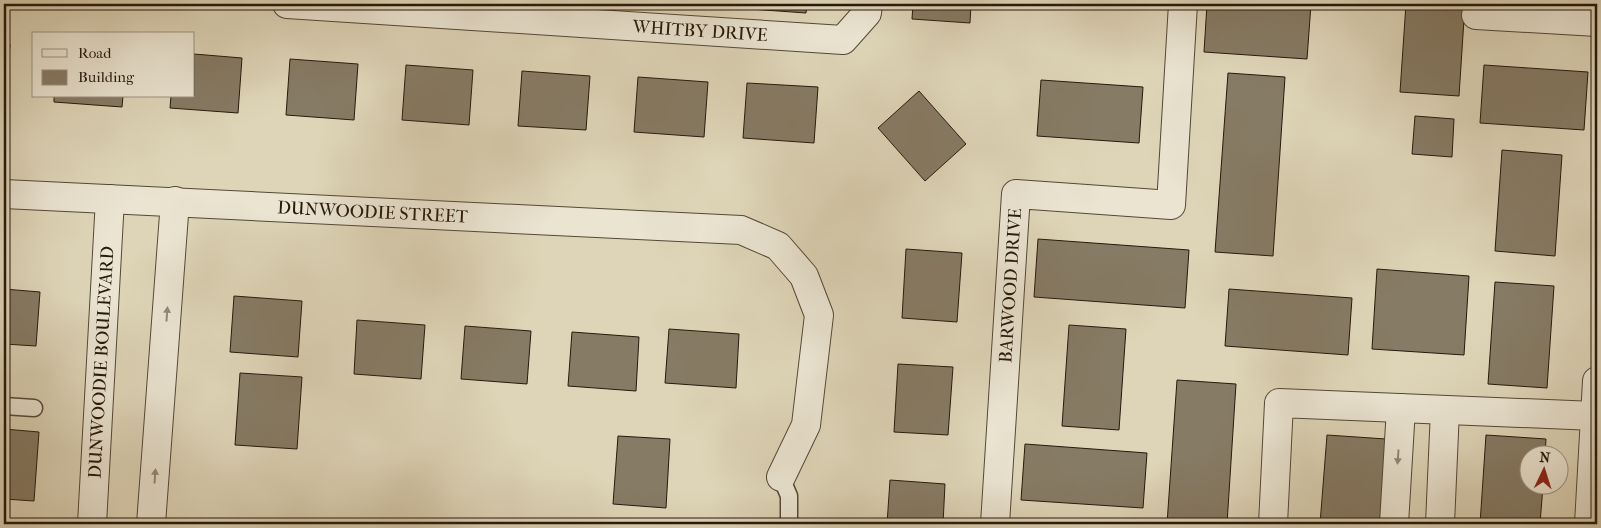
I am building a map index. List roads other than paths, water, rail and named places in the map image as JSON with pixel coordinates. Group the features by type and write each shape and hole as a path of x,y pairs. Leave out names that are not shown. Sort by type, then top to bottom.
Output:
{"street":[{"name":"WHITBY DRIVE","path":"287,4 843,40 867,13 868,4"},
{"name":"BARWOOD DRIVE","path":"995,524 1016,194 1171,205 1183,4"},
{"path":"1476,15 1597,22"},
{"name":"DUNWOODIE STREET","path":"4,194 741,230 778,246 804,276 819,315 806,425 781,477"},
{"name":"DUNWOODIE BOULEVARD","path":"92,524 110,199"},
{"path":"152,524 176,201"},
{"path":"1589,524 1597,382"},
{"path":"1273,524 1279,403 1595,416"},
{"path":"1394,524 1402,408"},
{"path":"1440,524 1445,410"}],"lane":[{"path":"4,406 34,408"},
{"path":"781,477 789,496 789,524"}]}
